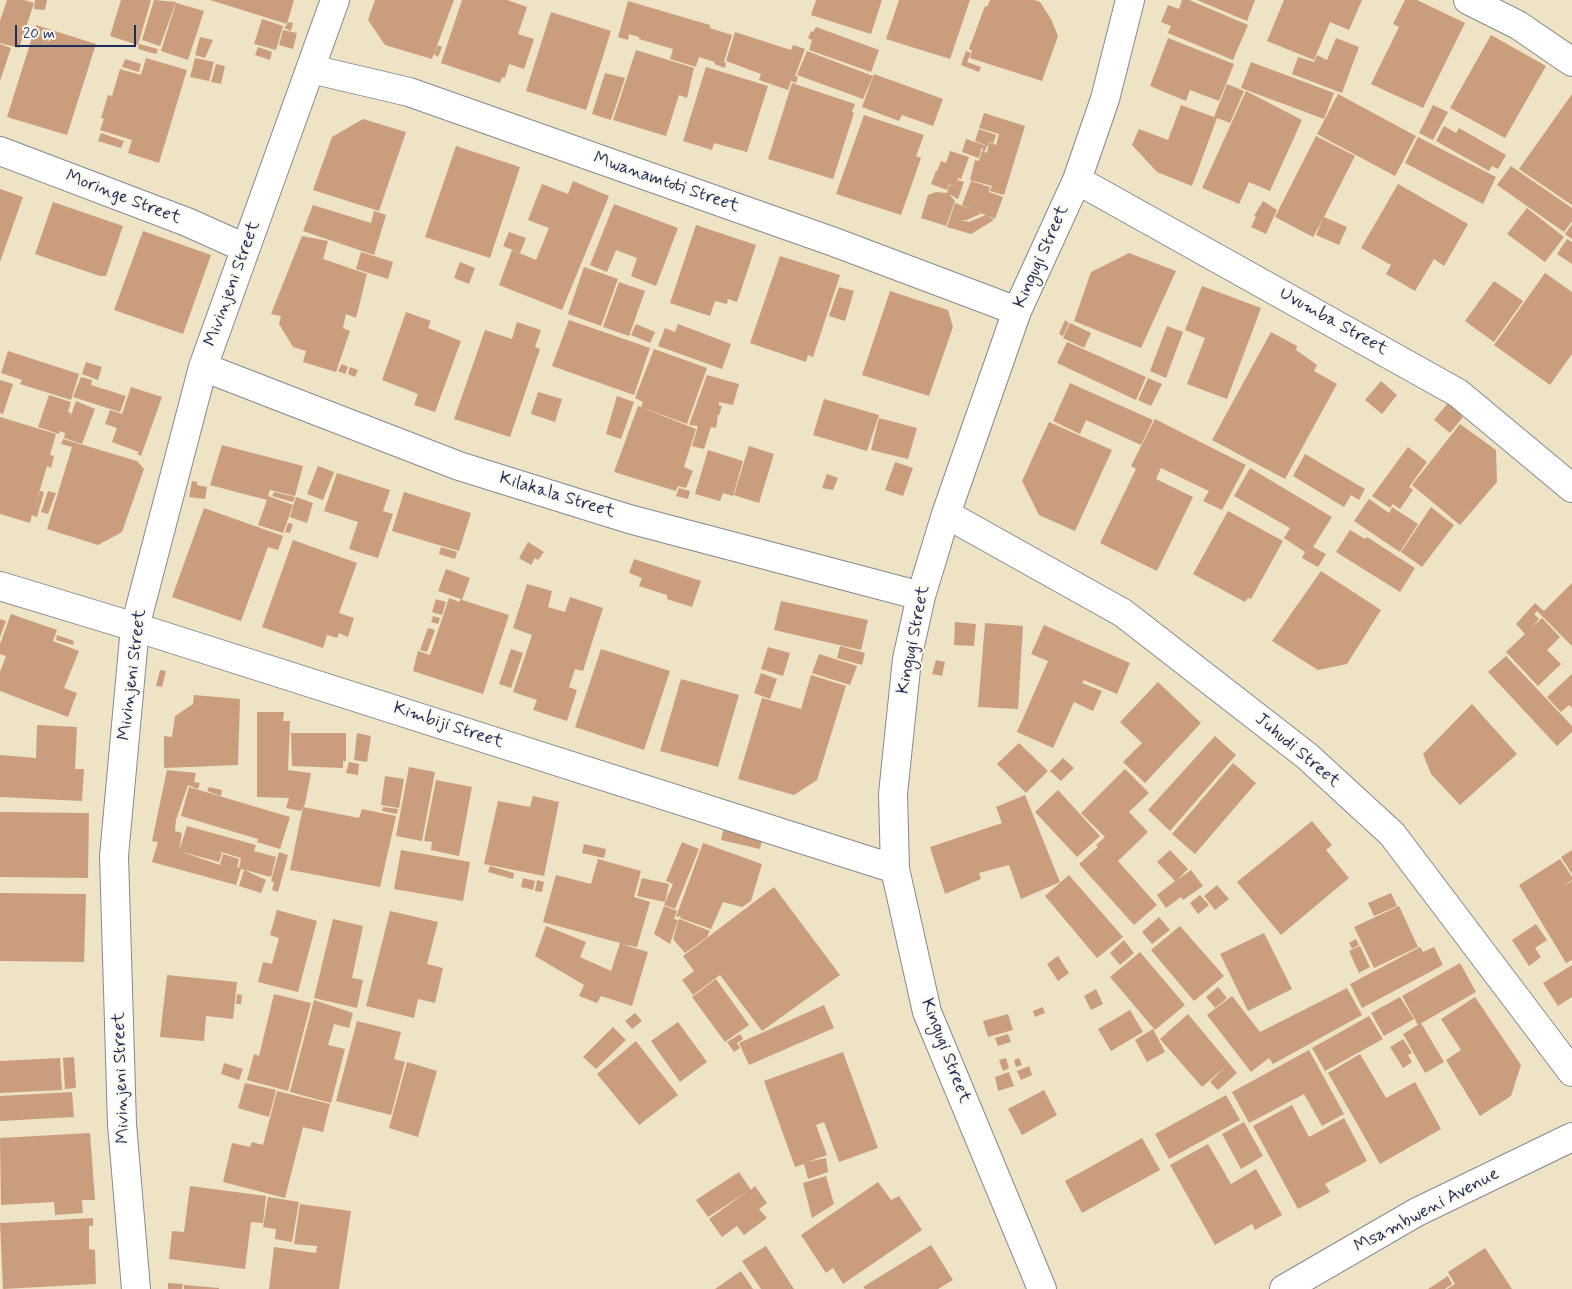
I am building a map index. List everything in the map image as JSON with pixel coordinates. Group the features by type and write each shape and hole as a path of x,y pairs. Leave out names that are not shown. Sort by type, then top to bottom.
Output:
{"street":[{"name":"Mivinjeni Street","path":"136,1289 122,1124 114,856 135,627 203,368 335,0"},
{"name":"Kingugi Street","path":"1042,1289 927,1012 895,869 892,794 907,659 921,596 946,514 1017,311 1077,180 1105,99 1130,0"},
{"path":"1468,0 1518,25 1572,62"},
{"name":"Mwanamtoti Street","path":"311,69 409,92 834,242 1017,311"},
{"name":"Moringe Street","path":"0,151 187,222 245,248"},
{"name":"Uvumba Street","path":"1077,180 1458,393 1572,488"},
{"name":"Kilakala Street","path":"203,368 459,466 629,519 921,596"},
{"name":"Juhudi Street","path":"946,514 1124,613 1306,756 1392,834 1572,1072"},
{"name":"Kimbiji Street","path":"0,586 135,627 895,869"},
{"name":"Msambweni Avenue","path":"1284,1289 1417,1212 1572,1137"}],"building":[{"path":"7,0 24,0 34,3 19,48 0,43 0,21"},
{"path":"35,0 47,0 45,10 34,9"},
{"path":"121,0 151,0 138,45 110,36"},
{"path":"154,0 176,2 160,46 142,40"},
{"path":"210,0 294,0 287,24"},
{"path":"375,0 454,0 432,59 385,45 368,20"},
{"path":"462,0 507,0 527,7 518,34 534,39 524,69 509,64 505,78 502,77 500,83 441,63"},
{"path":"816,0 882,0 871,34 811,15"},
{"path":"899,0 970,0 950,59 886,39"},
{"path":"990,0 1034,0 1040,2 1051,19 1058,36 1042,81 970,58 972,51 969,49 985,6 987,7"},
{"path":"1182,0 1189,0 1248,25 1233,60 1168,33 1171,26 1161,22 1168,5 1179,9"},
{"path":"1197,0 1255,0 1247,21"},
{"path":"1284,0 1362,0 1349,30 1330,22 1314,60 1267,41"},
{"path":"1405,0 1417,0 1465,23 1423,108 1371,84 1399,27 1393,24"},
{"path":"628,1 710,25 710,28 732,35 724,62 726,63 725,68 714,64 715,62 699,57 696,67 670,59 673,49 639,39 639,37 629,34 628,40 618,37"},
{"path":"176,3 204,11 188,60 161,51"},
{"path":"551,12 611,31 586,110 526,91"},
{"path":"262,19 283,26 276,50 254,44"},
{"path":"289,22 293,23 291,31 284,28"},
{"path":"36,25 96,44 67,135 7,117"},
{"path":"816,27 879,50 871,72 809,50 812,40 808,38 811,31 813,32"},
{"path":"283,30 297,33 293,49 279,45"},
{"path":"735,32 791,50 793,45 805,49 795,76 798,77 796,83 791,81 788,90 759,80 761,74 726,61"},
{"path":"1491,35 1546,66 1505,138 1450,108"},
{"path":"200,37 213,40 205,58 195,55"},
{"path":"1168,38 1234,64 1219,101 1190,90 1186,101 1150,86"},
{"path":"1336,38 1359,47 1342,93 1292,74 1298,57 1314,62 1317,55 1327,60"},
{"path":"0,44 11,48 0,81"},
{"path":"139,44 158,49 156,54 138,49"},
{"path":"438,45 442,47 438,57 434,54"},
{"path":"258,47 272,52 270,60 255,55"},
{"path":"636,50 694,68 687,98 679,95 666,136 613,120"},
{"path":"807,51 873,76 863,99 797,75"},
{"path":"966,51 971,53 967,62 981,67 979,72 961,65"},
{"path":"146,58 187,70 159,163 128,153 132,140 100,130 104,119 101,118 108,95 112,96 120,69 141,75"},
{"path":"195,58 214,62 209,81 190,77"},
{"path":"125,59 141,64 139,72 122,67"},
{"path":"1251,62 1334,93 1324,119 1241,88"},
{"path":"216,64 225,66 221,84 211,82"},
{"path":"706,67 768,86 747,152 714,143 712,150 683,141"},
{"path":"605,73 625,78 611,120 592,114"},
{"path":"874,74 943,99 933,126 902,115 899,121 862,107"},
{"path":"792,83 855,104 852,112 854,113 833,179 768,159"},
{"path":"1227,84 1244,91 1230,123 1217,118 1192,186 1157,172 1132,145 1139,129 1168,140 1181,105 1214,117"},
{"path":"1246,91 1302,120 1270,191 1249,182 1239,204 1202,188"},
{"path":"1338,94 1416,136 1395,176 1317,134"},
{"path":"1572,94 1572,205 1519,169"},
{"path":"1433,105 1448,112 1433,140 1419,133"},
{"path":"984,113 1025,126 1004,195 990,191 992,186 970,180 975,160 979,161 982,151 987,153 989,143 996,145 999,134 979,128"},
{"path":"864,115 924,135 916,156 921,158 901,215 836,194"},
{"path":"363,119 406,132 379,211 313,190 332,137"},
{"path":"1444,126 1456,133 1459,128 1506,155 1498,169 1492,166 1489,171 1436,141"},
{"path":"979,129 996,135 993,144 989,142 988,146 975,141"},
{"path":"101,133 124,141 121,148 98,141"},
{"path":"1316,136 1355,156 1324,217 1347,227 1339,245 1316,235 1323,219 1313,237 1275,217"},
{"path":"1418,137 1496,177 1483,204 1405,163"},
{"path":"966,139 987,146 985,151 982,151 983,147 980,150 979,158 962,152"},
{"path":"456,146 520,167 490,258 425,237"},
{"path":"950,151 969,157 961,179 958,178 956,185 958,180 964,182 958,199 949,194 955,201 946,226 921,218 928,195 936,192 947,193 949,185 955,187 949,184 947,190 931,184 941,161 946,163"},
{"path":"1511,166 1572,208 1572,221 1564,232 1497,185"},
{"path":"573,181 609,196 562,310 499,285 512,250 536,260 549,228 528,220 542,184 568,194"},
{"path":"971,181 990,187 989,192 1003,197 995,219 962,205"},
{"path":"1398,184 1468,224 1444,266 1434,259 1415,291 1386,274 1391,265 1361,248"},
{"path":"0,189 23,197 0,262"},
{"path":"1263,201 1277,210 1266,234 1251,227 1256,217 1254,216"},
{"path":"53,202 123,226 106,276 100,276 35,254"},
{"path":"955,203 982,213 967,220 961,220 969,222 986,215 994,220 971,234 947,227"},
{"path":"614,204 678,228 656,286 631,276 637,258 616,250 607,272 590,265"},
{"path":"313,205 371,223 374,211 386,215 374,255 303,231"},
{"path":"1527,208 1564,237 1545,262 1507,234"},
{"path":"1572,224 1572,239 1565,234"},
{"path":"696,225 756,245 737,302 728,299 727,304 715,301 710,316 670,303"},
{"path":"143,231 211,255 183,334 114,310"},
{"path":"509,232 526,238 520,253 503,246"},
{"path":"302,236 328,241 323,259 367,274 356,318 346,314 343,328 350,331 336,372 303,362 306,351 293,347 279,324 281,316 271,314"},
{"path":"1567,239 1572,242 1572,264 1557,254"},
{"path":"361,252 393,262 388,279 356,269"},
{"path":"1129,253 1176,271 1141,348 1074,321 1091,272"},
{"path":"780,256 840,275 813,357 808,355 806,362 750,343"},
{"path":"460,262 475,268 469,284 454,278"},
{"path":"584,267 618,279 601,326 568,314"},
{"path":"1545,273 1572,292 1572,354 1550,385 1494,345"},
{"path":"1494,281 1523,301 1494,342 1465,321"},
{"path":"619,282 645,291 629,336 603,327"},
{"path":"1202,286 1261,308 1227,399 1187,384 1205,338 1185,330"},
{"path":"839,287 854,291 845,321 829,316"},
{"path":"890,291 948,310 953,327 929,396 862,375"},
{"path":"406,312 431,321 428,328 461,341 435,412 414,405 418,394 382,380"},
{"path":"569,320 650,348 634,395 552,366"},
{"path":"1065,320 1069,323 1063,336 1059,334"},
{"path":"517,322 541,330 535,347 540,349 510,437 454,419 485,330 512,339"},
{"path":"1070,323 1091,333 1084,348 1063,338"},
{"path":"636,324 655,332 650,343 631,335"},
{"path":"678,324 731,344 722,369 658,346 665,328 675,332"},
{"path":"1167,326 1183,332 1166,378 1150,371"},
{"path":"1271,332 1297,346 1296,350 1317,365 1314,371 1337,384 1285,479 1212,440"},
{"path":"1067,342 1146,377 1136,400 1057,363"},
{"path":"654,349 707,368 687,424 641,407 643,402 635,398"},
{"path":"8,351 79,374 71,400 20,384 22,380 1,373"},
{"path":"86,362 102,367 98,380 82,374"},
{"path":"342,364 348,367 345,374 338,371"},
{"path":"350,367 358,370 355,377 348,374"},
{"path":"707,375 739,384 733,405 719,402 719,405 722,406 719,415 716,416 718,417 716,428 711,427 704,449 692,446 698,426 689,425"},
{"path":"81,377 92,380 91,385 126,396 120,412 73,397"},
{"path":"1148,378 1162,384 1151,406 1138,400"},
{"path":"0,380 13,384 3,414 0,413"},
{"path":"1381,381 1397,395 1382,414 1365,400"},
{"path":"1070,383 1153,420 1141,445 1086,420 1080,434 1053,421"},
{"path":"131,387 162,397 141,456 137,454 139,452 112,442 117,428 105,424 110,410 122,414"},
{"path":"538,392 562,399 555,422 531,414"},
{"path":"49,395 71,402 68,412 71,413 70,418 76,401 95,409 82,444 64,438 65,433 60,431 59,434 38,427"},
{"path":"617,396 634,402 621,439 606,434"},
{"path":"824,399 879,415 867,451 813,435"},
{"path":"1448,403 1463,417 1450,433 1434,420"},
{"path":"638,406 696,429 684,467 693,471 686,488 678,486 676,491 614,472"},
{"path":"0,417 56,434 50,455 54,456 51,468 47,466 35,506 40,491 44,492 37,517 32,515 30,523 0,514"},
{"path":"879,418 917,428 908,459 871,450"},
{"path":"1155,419 1246,465 1222,510 1203,501 1209,491 1161,468 1156,479 1193,497 1157,571 1100,543 1136,469 1131,466"},
{"path":"1049,422 1112,450 1075,531 1039,515 1022,481"},
{"path":"1460,424 1496,450 1497,482 1460,525 1412,485"},
{"path":"63,439 137,461 144,469 122,532 98,545 47,529 72,447 61,444"},
{"path":"222,445 303,466 295,496 270,490 268,496 293,505 283,533 258,525 267,500 210,485"},
{"path":"749,446 774,454 759,503 734,495"},
{"path":"1408,447 1427,462 1409,487 1413,490 1400,509 1393,504 1390,508 1372,496"},
{"path":"708,450 743,461 733,496 723,493 720,501 695,494"},
{"path":"1305,454 1365,489 1359,500 1351,495 1344,507 1293,476"},
{"path":"895,462 913,468 903,496 885,490"},
{"path":"318,466 334,472 323,500 307,494"},
{"path":"1250,468 1332,517 1313,547 1326,554 1318,567 1302,558 1305,552 1284,538 1290,528 1234,496"},
{"path":"337,473 390,490 383,511 393,514 378,558 349,549 358,522 324,511"},
{"path":"827,474 838,478 833,490 822,488"},
{"path":"192,481 197,482 197,485 207,487 205,499 189,497"},
{"path":"679,488 690,491 688,499 676,496"},
{"path":"48,491 56,493 48,514 41,512"},
{"path":"274,492 295,497 293,502 272,496"},
{"path":"404,492 471,513 459,551 392,531"},
{"path":"296,497 313,503 307,523 290,517"},
{"path":"1369,499 1389,513 1392,507 1418,524 1400,552 1354,521"},
{"path":"1431,507 1454,525 1422,567 1401,552"},
{"path":"204,508 283,536 278,550 268,547 241,621 172,597"},
{"path":"1228,511 1283,541 1251,599 1248,598 1245,602 1193,574"},
{"path":"288,523 293,524 290,533 285,532"},
{"path":"1350,530 1365,539 1367,537 1415,568 1400,592 1336,552"},
{"path":"293,540 357,563 339,613 354,618 348,637 339,633 337,638 327,635 323,648 262,627"},
{"path":"528,542 544,552 538,560 535,558 531,565 519,558"},
{"path":"441,547 457,552 455,559 439,554"},
{"path":"634,559 701,581 692,607 667,599 667,595 639,586 642,578 629,573"},
{"path":"446,569 470,578 462,600 509,615 483,694 413,671 418,651 430,655 449,598 459,602 461,599 438,591"},
{"path":"1321,571 1381,610 1347,664 1318,670 1272,641"},
{"path":"1572,583 1572,646 1537,611 1534,614 1539,619 1531,628 1542,618 1560,637 1547,650 1561,664 1538,686 1506,652 1525,634 1516,624 1535,603 1544,611"},
{"path":"527,584 552,591 548,607 565,612 570,597 603,608 583,671 575,669 569,687 577,690 567,721 533,710 537,700 513,692 532,635 513,628"},
{"path":"436,599 446,602 442,615 432,612"},
{"path":"781,601 868,620 861,650 774,630"},
{"path":"11,614 57,630 53,641 79,651 64,688 77,693 68,717 0,691 0,672 6,656 0,654 0,644"},
{"path":"433,616 440,618 438,624 431,622"},
{"path":"0,619 6,621 0,637"},
{"path":"955,622 976,624 974,646 954,645"},
{"path":"985,623 1023,626 1018,709 978,707"},
{"path":"1044,625 1130,663 1117,694 1084,680 1082,683 1102,691 1093,711 1074,702 1053,748 1017,732 1048,661 1031,654"},
{"path":"428,628 435,630 427,652 420,650"},
{"path":"57,635 74,641 73,645 56,640"},
{"path":"840,646 865,653 862,665 837,658"},
{"path":"768,647 790,653 783,676 761,669"},
{"path":"511,649 523,653 511,688 499,684"},
{"path":"601,649 670,671 644,750 575,727"},
{"path":"819,654 857,666 850,685 812,673"},
{"path":"1506,656 1572,726 1572,732 1557,746 1488,672"},
{"path":"936,660 945,662 942,676 932,674"},
{"path":"160,670 166,671 162,687 156,686"},
{"path":"761,673 777,679 770,699 754,693"},
{"path":"1572,674 1572,708 1569,705 1561,712 1547,697"},
{"path":"811,675 846,686 817,780 794,795 738,779 762,698 801,709"},
{"path":"681,679 739,695 718,767 660,751"},
{"path":"1158,682 1201,723 1145,783 1123,762 1142,743 1120,722"},
{"path":"194,695 240,699 238,765 164,768 164,736 172,737 175,716 193,704"},
{"path":"1472,704 1517,754 1460,805 1431,774 1423,754"},
{"path":"257,712 284,712 283,721 290,721 288,770 311,773 305,804 301,811 286,808 289,798 257,797"},
{"path":"37,725 77,727 75,769 84,769 82,801 0,797 0,755 36,758"},
{"path":"291,733 346,733 346,761 343,761 343,768 292,766"},
{"path":"357,733 371,736 367,762 354,760"},
{"path":"1215,736 1236,755 1170,831 1148,810"},
{"path":"1019,743 1048,771 1026,793 997,764"},
{"path":"1063,758 1074,768 1061,781 1050,771"},
{"path":"349,762 359,764 358,775 346,773"},
{"path":"1233,763 1256,783 1195,854 1172,834"},
{"path":"409,767 435,772 422,841 396,836"},
{"path":"1125,769 1149,793 1129,812 1148,832 1118,861 1157,905 1134,925 1079,864 1098,847 1096,845 1105,837 1081,813"},
{"path":"167,770 196,773 194,782 200,783 198,789 188,785 176,820 175,831 182,833 179,851 187,826 256,845 254,851 276,857 271,877 241,869 236,885 152,862 158,842 152,841","holes":["179,851 219,862 222,853 218,851 241,858 239,868 237,867 239,859 223,854 220,865"]},
{"path":"385,776 404,779 399,808 381,805"},
{"path":"436,780 472,787 459,856 431,850 432,842 424,841"},
{"path":"189,787 290,817 280,849 257,842 258,839 181,816"},
{"path":"209,787 222,790 221,796 207,791"},
{"path":"1058,790 1100,836 1077,857 1035,812"},
{"path":"1025,795 1060,882 1021,899 1009,865 979,873 981,879 945,894 930,847 1002,823 996,807"},
{"path":"533,796 559,802 544,876 484,864 498,801 530,807"},
{"path":"303,807 359,818 362,809 396,816 380,887 290,870"},
{"path":"383,807 398,809 397,814 382,811"},
{"path":"0,812 89,813 88,878 0,877"},
{"path":"726,819 765,828 760,849 721,840"},
{"path":"1312,821 1332,845 1326,850 1349,878 1281,935 1237,882"},
{"path":"682,842 699,849 675,909 664,905 673,884 666,881"},
{"path":"703,843 762,864 751,901 742,907 723,902 711,929 680,918 681,916 676,917"},
{"path":"584,844 606,849 604,858 582,853"},
{"path":"401,850 470,862 463,901 394,889"},
{"path":"1170,850 1188,869 1177,880 1191,870 1203,886 1183,900 1181,897 1166,908 1157,895 1175,881 1157,862"},
{"path":"1572,850 1572,874 1561,857"},
{"path":"279,852 288,855 278,892 272,890 274,882 271,881"},
{"path":"598,859 641,871 634,897 650,902 637,947 621,944 648,952 632,1006 601,996 597,1003 579,996 584,985 535,956 546,926 586,942 580,957 611,971 620,943 543,922 556,875 591,884"},
{"path":"1560,859 1572,877 1572,880 1561,887 1572,881 1572,960 1566,963 1519,885"},
{"path":"490,866 514,873 513,879 488,872"},
{"path":"244,870 266,880 261,893 239,886"},
{"path":"1069,875 1123,937 1097,958 1045,896"},
{"path":"523,878 535,881 533,890 521,887"},
{"path":"642,878 669,884 665,902 637,896"},
{"path":"537,880 544,882 542,892 535,891"},
{"path":"1217,885 1229,899 1215,910 1204,896"},
{"path":"774,887 840,975 762,1031 720,975 693,995 682,980 694,971 683,956"},
{"path":"0,893 86,894 84,962 0,961"},
{"path":"1391,893 1397,906 1374,916 1368,903"},
{"path":"1200,895 1209,905 1198,914 1190,903"},
{"path":"664,906 677,911 674,919 678,920 670,944 654,934"},
{"path":"1399,906 1418,947 1374,968 1354,927"},
{"path":"277,910 317,921 298,992 258,982 263,962 272,964 279,938 270,935"},
{"path":"390,911 438,922 427,964 443,968 435,1003 418,999 414,1018 366,1006"},
{"path":"1159,917 1170,930 1152,944 1142,932"},
{"path":"333,919 363,926 352,978 363,980 357,1008 314,998"},
{"path":"679,919 710,931 707,937 685,953 673,939"},
{"path":"1536,924 1547,940 1535,948 1541,957 1529,966 1512,940"},
{"path":"1180,926 1224,976 1194,1001 1151,950"},
{"path":"1264,933 1292,989 1248,1011 1220,954"},
{"path":"1356,939 1359,945 1352,949 1349,943"},
{"path":"1124,940 1134,953 1120,965 1110,953"},
{"path":"1360,946 1370,967 1359,973 1349,951"},
{"path":"1420,947 1423,952 1434,947 1443,965 1362,1008 1350,984"},
{"path":"1140,952 1185,1005 1155,1030 1110,977"},
{"path":"1058,956 1069,973 1058,981 1047,964"},
{"path":"1460,963 1476,992 1418,1025 1402,996"},
{"path":"1572,965 1572,997 1558,1006 1543,983"},
{"path":"167,975 237,982 233,1019 206,1016 204,1041 160,1037"},
{"path":"716,979 749,1025 725,1042 692,997"},
{"path":"1218,987 1227,998 1215,1008 1206,997"},
{"path":"1347,988 1362,1015 1273,1064 1269,1058 1251,1072 1207,1015 1232,996 1260,1032"},
{"path":"1096,989 1103,1004 1091,1010 1084,996"},
{"path":"237,994 242,995 241,1004 236,1004"},
{"path":"274,994 311,1003 288,1091 247,1080 254,1054 259,1056"},
{"path":"1400,997 1414,1019 1384,1036 1371,1013"},
{"path":"1475,997 1521,1065 1511,1096 1480,1116 1446,1060 1461,1050 1441,1019"},
{"path":"314,1000 353,1013 349,1028 334,1024 328,1045 345,1049 331,1103 290,1092"},
{"path":"824,1005 834,1028 749,1065 739,1043"},
{"path":"1043,1007 1045,1013 1035,1017 1033,1011"},
{"path":"1130,1010 1143,1032 1111,1051 1098,1029"},
{"path":"635,1013 642,1021 632,1029 625,1021"},
{"path":"1008,1014 1013,1030 988,1037 983,1021"},
{"path":"1188,1014 1237,1073 1218,1090 1210,1082 1225,1067 1202,1087 1160,1039"},
{"path":"1369,1016 1383,1039 1325,1071 1312,1048"},
{"path":"357,1021 401,1032 394,1059 405,1062 391,1115 336,1101"},
{"path":"678,1022 707,1062 680,1082 651,1041"},
{"path":"1421,1023 1444,1062 1425,1073 1403,1034"},
{"path":"613,1027 626,1040 596,1069 583,1057"},
{"path":"1153,1029 1165,1052 1147,1062 1135,1040"},
{"path":"740,1034 743,1039 737,1043 740,1048 734,1052 727,1042"},
{"path":"1008,1034 1011,1042 998,1046 995,1038"},
{"path":"1403,1039 1412,1053 1408,1055 1412,1062 1403,1068 1390,1047"},
{"path":"636,1041 678,1095 639,1125 597,1074"},
{"path":"1309,1050 1344,1114 1322,1126 1304,1094 1249,1123 1232,1092"},
{"path":"843,1052 878,1148 839,1162 824,1122 816,1125 827,1155 807,1162 826,1158 828,1172 808,1179 804,1164 795,1167 764,1081"},
{"path":"1360,1054 1386,1098 1415,1082 1441,1129 1380,1164 1328,1073"},
{"path":"74,1057 76,1088 65,1089 63,1058"},
{"path":"60,1058 62,1090 0,1093 0,1061"},
{"path":"1006,1058 1009,1068 1003,1071 999,1060"},
{"path":"1019,1058 1022,1065 1016,1067 1014,1060"},
{"path":"407,1062 437,1071 418,1137 389,1128"},
{"path":"224,1063 243,1069 239,1080 221,1074"},
{"path":"1029,1066 1032,1075 1021,1080 1017,1071"},
{"path":"1009,1072 1014,1086 998,1091 995,1077"},
{"path":"245,1083 276,1090 269,1117 238,1108"},
{"path":"1044,1090 1057,1115 1022,1135 1008,1109"},
{"path":"277,1091 330,1104 323,1132 303,1127 285,1198 223,1182 232,1143 250,1147 252,1142 263,1145"},
{"path":"72,1092 74,1117 0,1121 0,1096"},
{"path":"1226,1095 1240,1120 1169,1159 1155,1134"},
{"path":"1292,1105 1309,1137 1344,1118 1367,1161 1325,1184 1330,1192 1298,1209 1253,1126"},
{"path":"1244,1122 1263,1156 1241,1169 1222,1134"},
{"path":"90,1133 95,1200 82,1200 83,1213 55,1215 54,1202 1,1205 0,1138"},
{"path":"1142,1138 1160,1170 1082,1213 1065,1181"},
{"path":"1208,1144 1231,1184 1256,1169 1282,1215 1255,1230 1252,1224 1215,1245 1170,1165"},
{"path":"739,1172 751,1190 755,1186 767,1203 759,1209 767,1218 744,1235 737,1226 722,1237 709,1219 748,1191 708,1217 696,1200"},
{"path":"826,1176 834,1204 812,1218 803,1183"},
{"path":"878,1182 891,1200 899,1196 922,1230 843,1284 833,1268 826,1273 801,1235"},
{"path":"190,1186 266,1196 263,1223 251,1222 245,1269 169,1259 172,1231 184,1232"},
{"path":"268,1197 299,1202 292,1242 275,1239 276,1229 263,1227"},
{"path":"300,1204 351,1211 339,1289 269,1289 274,1247 316,1253 317,1246 294,1244"},
{"path":"93,1218 93,1226 89,1226 89,1249 95,1250 96,1284 3,1289 0,1223"},
{"path":"931,1245 953,1280 938,1289 865,1289 863,1287"},
{"path":"766,1246 794,1289 761,1289 742,1261"},
{"path":"1485,1248 1512,1289 1447,1289 1455,1284 1448,1272"},
{"path":"741,1271 753,1289 715,1289"},
{"path":"1448,1276 1452,1284 1445,1289 1428,1289"},
{"path":"168,1283 183,1284 182,1289 168,1289"},
{"path":"184,1285 219,1288 219,1289 184,1289"}]}
